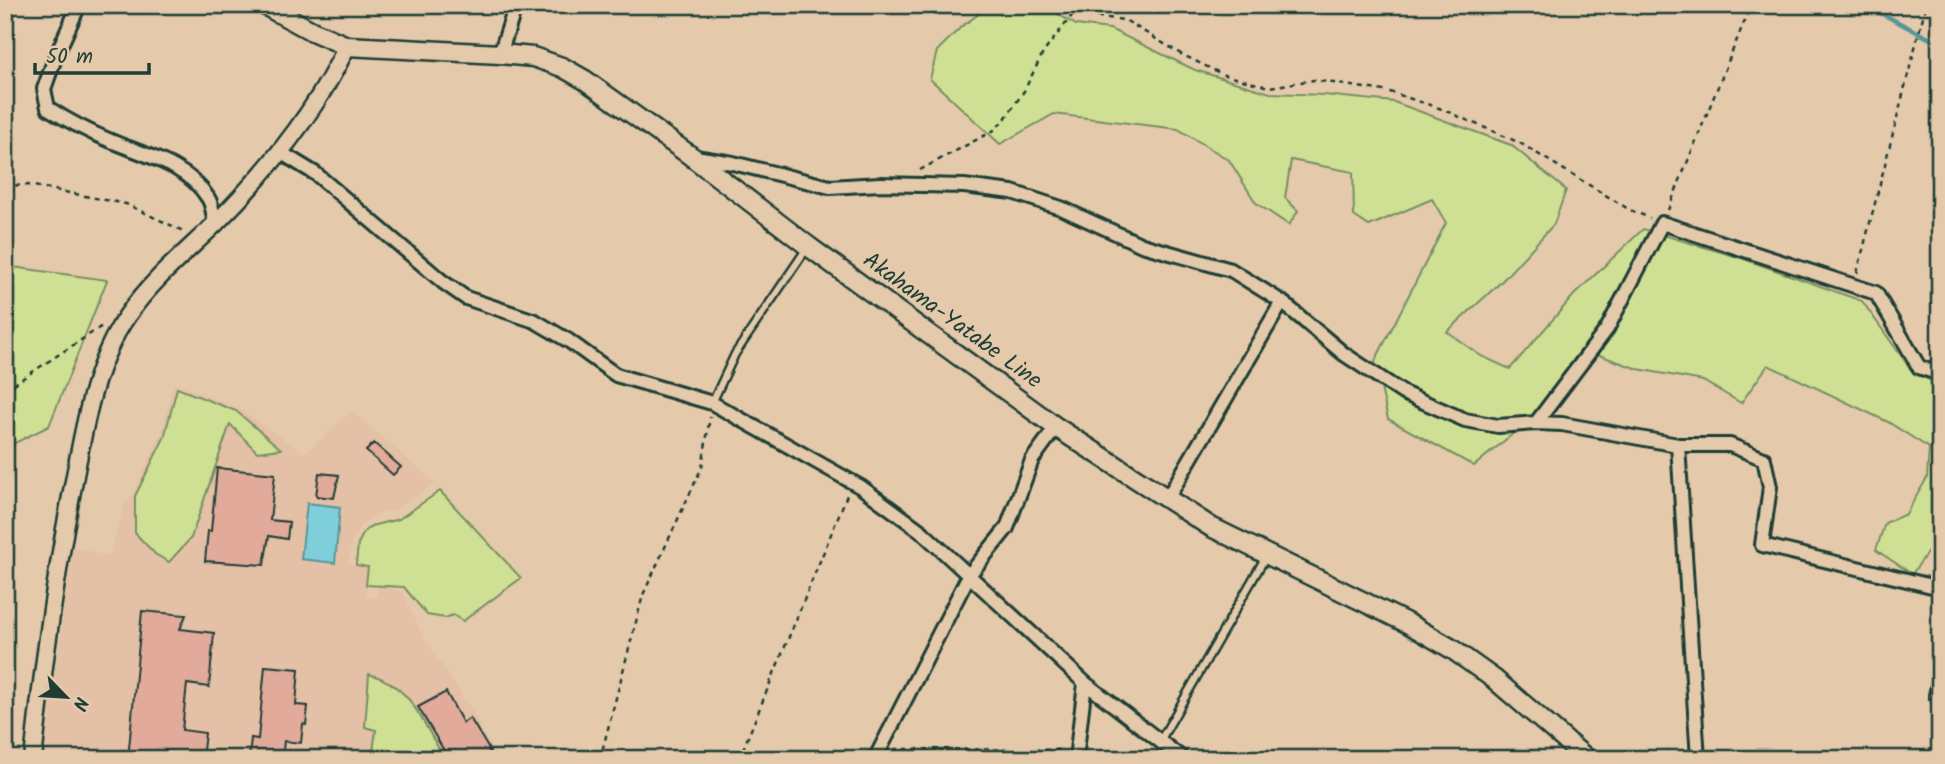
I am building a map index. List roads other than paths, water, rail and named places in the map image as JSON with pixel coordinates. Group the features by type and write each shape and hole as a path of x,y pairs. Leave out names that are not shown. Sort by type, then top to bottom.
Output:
{"main road":[{"name":"Akahama-Yatabe Line","path":"264,5 312,32 347,46 533,57 562,67 585,80 1056,427 1211,527 1409,624 1452,649 1494,679 1587,759"}],"street":[{"path":"79,5 44,89 48,108 66,120 108,140 166,163 195,181 210,200 215,224"},
{"path":"500,54 516,5"},
{"path":"33,759 57,569 82,437 105,359 126,317 280,152 306,115 347,46"},
{"path":"280,152 317,174 443,282 466,298 535,321 569,341 616,375 712,403 852,483 921,531 1085,683 1183,759"},
{"path":"691,156 733,163 830,187 880,184 964,186 1012,192 1061,208 1142,245 1231,270 1282,302 1344,354 1403,393 1465,420 1498,426 1562,424 1678,444 1730,445 1764,459 1770,487 1762,545 1940,588"},
{"path":"1536,423 1607,329 1662,223 1876,293 1919,367 1940,374"},
{"path":"1167,499 1282,302"},
{"path":"877,754 969,575 1007,528 1032,460 1056,427"},
{"path":"1678,444 1698,759"},
{"path":"1940,678 1937,695 1940,695"},
{"path":"1076,754 1085,683"}],"lane":[{"path":"712,403 735,354 808,246"},
{"path":"1160,741 1266,556"}],"water":[{"path":"307,503 340,507 335,563 301,559"}],"waterway":[{"path":"1865,5 1940,44"}]}
